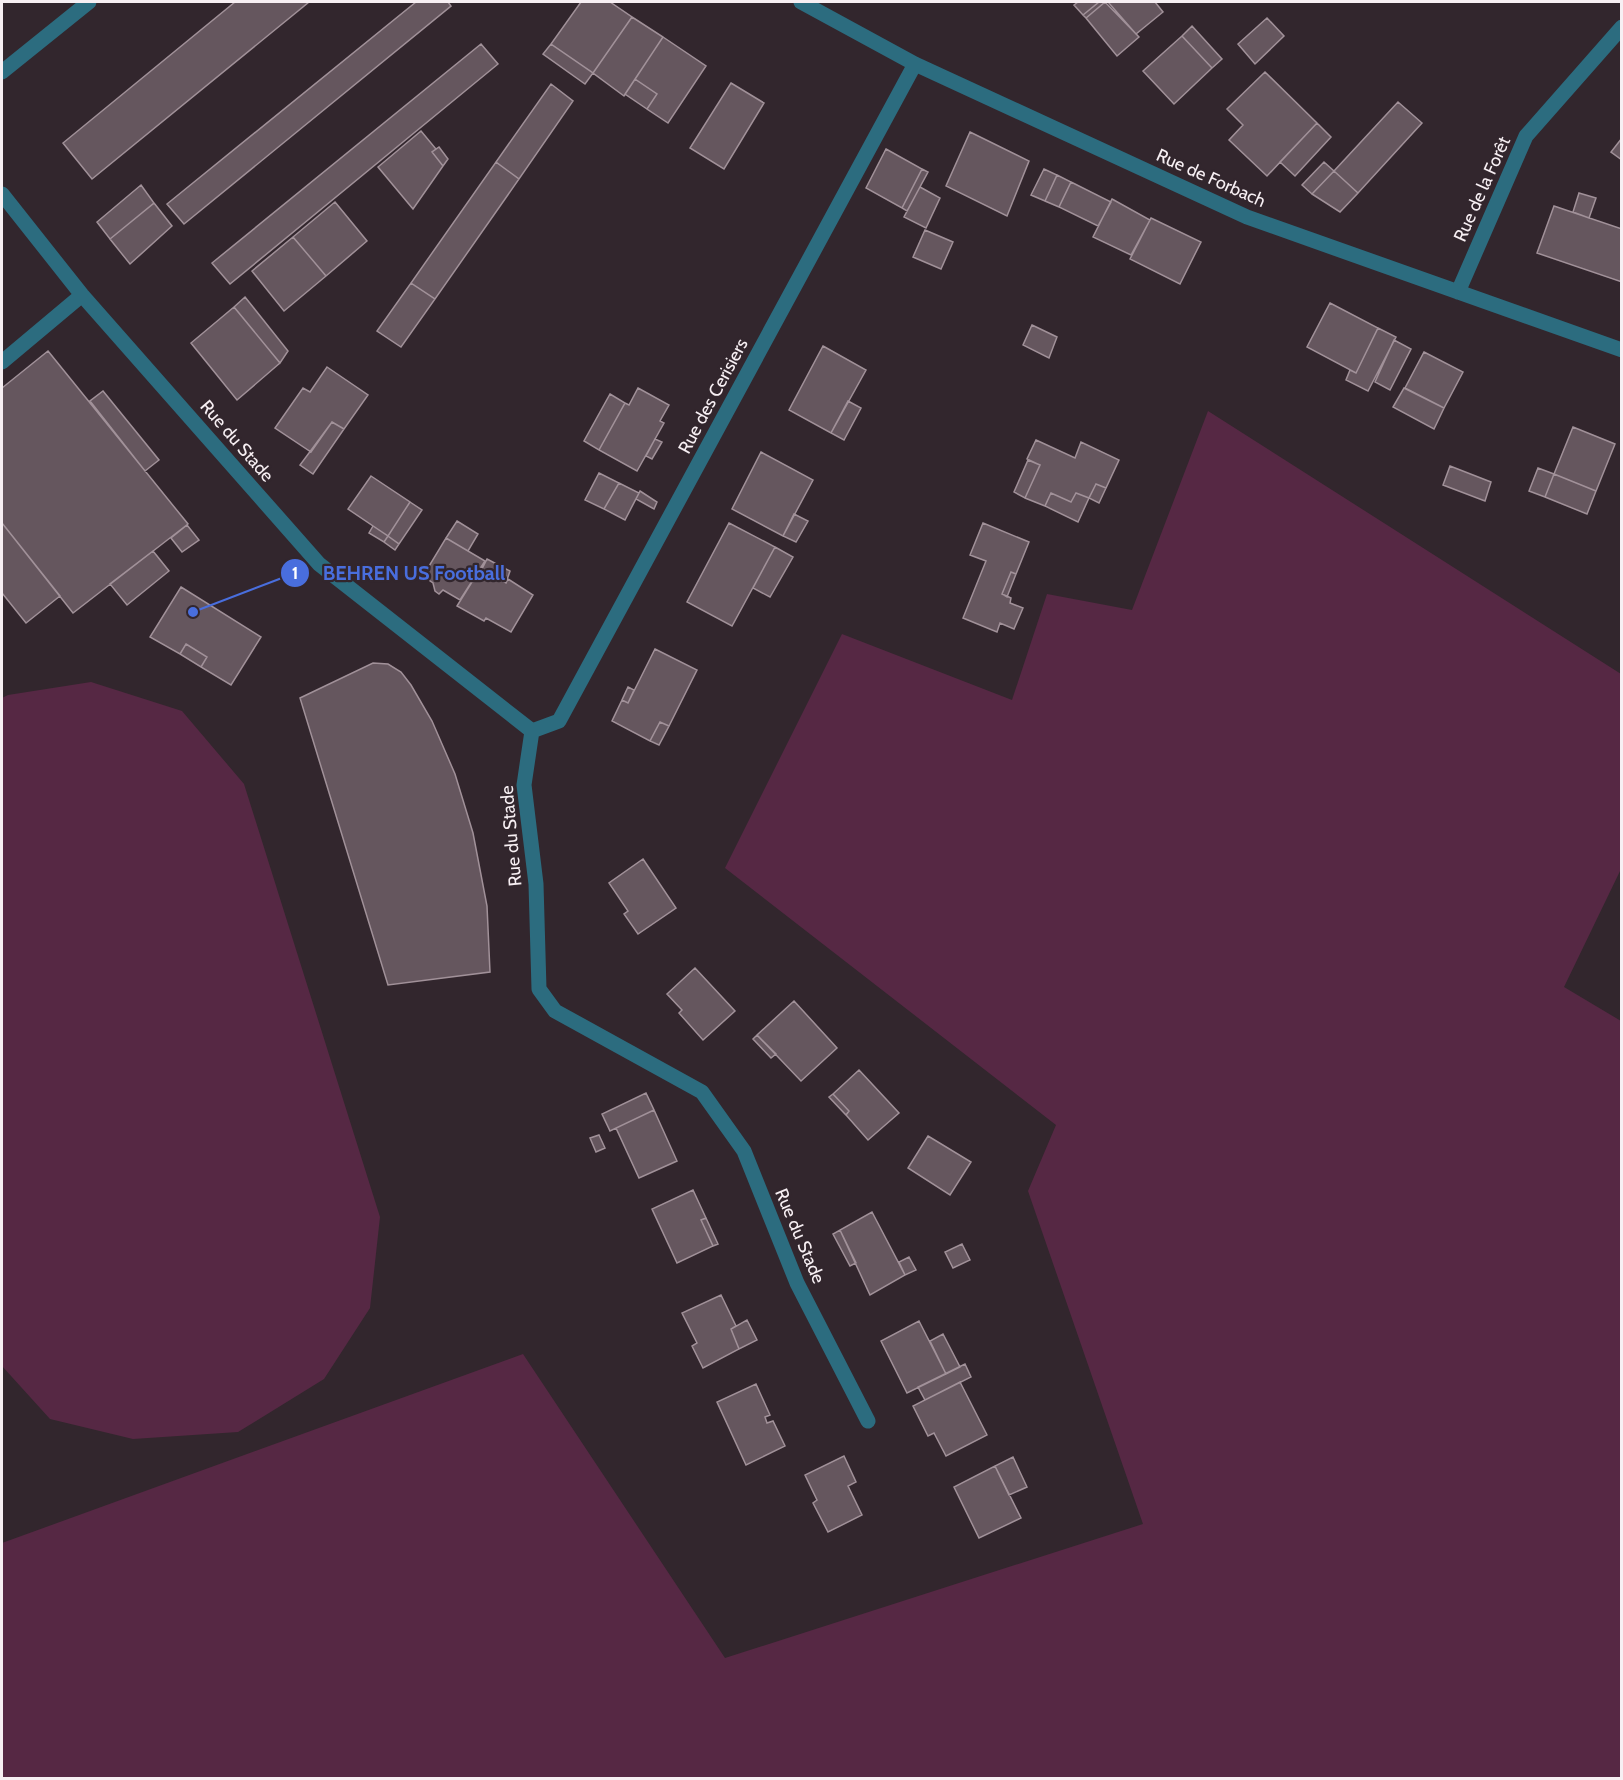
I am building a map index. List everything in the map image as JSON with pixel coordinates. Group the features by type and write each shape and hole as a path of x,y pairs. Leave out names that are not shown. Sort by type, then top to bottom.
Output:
{"street":[{"path":"2,72 89,2"},
{"name":"Rue de Forbach","path":"801,2 915,64 1247,217 1622,350"},
{"name":"Rue de la Forêt","path":"1458,292 1526,136 1622,27"},
{"name":"Rue des Cerisiers","path":"532,730 559,721 915,64"},
{"name":"Rue du Stade","path":"2,194 82,295 319,564 532,730 524,785 536,884 539,989 555,1011 702,1092 744,1151 797,1283 868,1421"},
{"path":"2,362 82,295"}],"shaded area":[{"path":"1208,411 1621,674 1621,869 1564,987 1621,1021 1621,1778 2,1778 2,1543 523,1354 725,1658 1143,1524 1028,1191 1056,1125 725,868 842,634 1012,700 1047,594 1132,610"},
{"path":"91,682 182,711 244,784 380,1217 370,1308 324,1379 238,1432 133,1439 50,1419 2,1366 2,698 8,695"}],"building":[{"path":"235,2 309,2 92,179 63,143"},
{"path":"416,2 448,2 451,6 184,224 167,204"},
{"path":"581,2 610,2 632,17 593,73 551,44"},
{"path":"1078,2 1099,2 1083,15 1074,5"},
{"path":"1099,2 1105,2 1086,18 1083,15"},
{"path":"1105,2 1139,37 1117,56 1086,18"},
{"path":"1108,2 1155,2 1163,12 1136,34"},
{"path":"632,17 663,37 624,96 593,73"},
{"path":"1267,18 1284,36 1255,64 1238,44"},
{"path":"1192,26 1222,59 1212,68 1182,36"},
{"path":"1182,36 1212,68 1174,104 1143,71"},
{"path":"663,37 706,66 668,123 647,109 657,94 635,79"},
{"path":"481,44 498,64 230,284 212,263"},
{"path":"551,44 593,73 585,84 543,54"},
{"path":"1265,72 1317,123 1267,176 1229,140 1243,125 1227,109"},
{"path":"635,79 657,94 647,109 625,94"},
{"path":"731,83 764,103 724,169 690,148"},
{"path":"551,84 573,101 519,179 496,162"},
{"path":"1398,102 1422,123 1358,193 1334,171"},
{"path":"1317,123 1331,137 1295,176 1280,162"},
{"path":"421,131 436,149 432,152 443,166 413,209 378,167"},
{"path":"970,132 1029,161 1007,216 946,186"},
{"path":"1622,138 1622,160 1611,152"},
{"path":"439,147 448,159 443,166 432,152"},
{"path":"886,149 922,169 902,208 866,188"},
{"path":"496,162 519,179 435,299 411,283"},
{"path":"1324,162 1334,171 1312,194 1302,185"},
{"path":"922,169 928,172 907,211 902,208"},
{"path":"1044,169 1057,175 1045,201 1031,195"},
{"path":"1334,171 1358,193 1340,212 1312,194"},
{"path":"1057,175 1071,182 1059,207 1045,201"},
{"path":"1071,182 1111,202 1098,226 1059,207"},
{"path":"141,185 154,203 110,239 97,222"},
{"path":"920,187 940,198 926,228 904,217"},
{"path":"1579,193 1596,198 1589,218 1573,212"},
{"path":"1112,199 1150,220 1131,255 1093,237"},
{"path":"335,202 367,241 326,276 293,237"},
{"path":"154,203 172,226 130,264 110,239"},
{"path":"1554,206 1622,229 1622,282 1537,253"},
{"path":"1151,218 1201,242 1180,284 1130,259"},
{"path":"925,230 953,242 941,269 913,257"},
{"path":"293,237 326,276 284,311 252,271"},
{"path":"411,283 435,299 401,347 377,331"},
{"path":"245,297 288,351 280,363 234,307"},
{"path":"1330,303 1378,328 1356,373 1307,347"},
{"path":"234,307 280,363 237,400 191,343"},
{"path":"1032,325 1057,337 1049,358 1023,345"},
{"path":"1378,328 1396,337 1368,391 1346,380 1350,370 1356,373"},
{"path":"1394,340 1411,349 1390,390 1375,382"},
{"path":"823,346 866,370 831,433 789,410"},
{"path":"48,351 188,524 73,613 2,523 2,388"},
{"path":"1424,352 1463,372 1444,408 1405,388"},
{"path":"327,367 368,395 344,429 332,422 311,452 275,428 303,388 310,392"},
{"path":"638,388 669,405 660,421 664,423 637,471 599,450 625,403 629,405"},
{"path":"1404,388 1444,408 1434,429 1393,407"},
{"path":"103,391 159,460 145,471 90,401"},
{"path":"610,394 625,403 599,450 584,441"},
{"path":"848,401 861,408 844,440 831,433"},
{"path":"332,422 344,429 313,474 300,465"},
{"path":"1573,427 1615,444 1596,491 1554,474"},
{"path":"655,439 662,442 652,459 646,456"},
{"path":"1036,440 1075,458 1081,442 1119,460 1106,488 1096,484 1089,498 1076,493 1071,502 1051,493 1045,506 1025,498 1040,465 1027,459"},
{"path":"761,452 813,480 783,536 732,509"},
{"path":"1028,460 1040,465 1025,498 1014,492"},
{"path":"1450,466 1491,482 1485,501 1443,485"},
{"path":"1538,468 1554,474 1545,497 1529,491"},
{"path":"599,473 619,483 604,509 585,500"},
{"path":"1554,474 1596,491 1587,514 1545,497"},
{"path":"371,476 410,502 388,536 348,509"},
{"path":"619,483 639,493 625,520 604,509"},
{"path":"1096,484 1106,488 1099,503 1089,498"},
{"path":"640,491 657,502 654,509 636,499"},
{"path":"1051,493 1071,502 1076,493 1089,498 1078,522 1045,506"},
{"path":"410,502 422,510 399,544 388,536"},
{"path":"794,514 808,521 796,542 783,536"},
{"path":"457,521 478,534 468,551 446,538"},
{"path":"2,523 60,596 26,623 2,593"},
{"path":"729,523 775,547 732,626 687,602"},
{"path":"983,523 1029,542 1016,574 1011,572 1002,594 1011,598 1010,603 1023,608 1014,629 1000,623 997,632 963,618 986,561 970,555"},
{"path":"187,525 199,540 182,552 171,538"},
{"path":"373,526 388,536 384,542 369,533"},
{"path":"388,536 399,544 395,550 384,542"},
{"path":"446,538 485,561 460,600 443,590 439,594 435,591 433,583 423,576"},
{"path":"775,547 793,557 770,597 753,588"},
{"path":"153,551 169,571 127,605 110,584"},
{"path":"487,559 510,571 506,583 482,569"},
{"path":"485,561 482,569 506,583 508,579 533,595 511,632 486,618 484,621 457,606"},
{"path":"1011,572 1016,574 1007,597 1002,594"},
{"path":"181,587 261,637 231,685 201,667 207,657 186,644 180,654 150,637"},
{"path":"186,644 207,657 201,667 180,654"},
{"path":"655,649 697,670 669,726 660,722 650,741 612,721 622,700 628,703"},
{"path":"373,663 388,664 401,672 411,685 432,721 455,774 473,833 487,906 490,972 388,985 300,698"},
{"path":"628,687 634,690 628,703 622,700"},
{"path":"660,722 669,726 659,745 650,741"},
{"path":"643,859 676,908 638,934 624,914 628,911 609,883"},
{"path":"695,968 735,1011 703,1040 679,1013 682,1010 667,994"},
{"path":"794,1001 837,1048 801,1081 757,1035"},
{"path":"757,1035 776,1054 771,1058 753,1039"},
{"path":"859,1070 899,1113 868,1140 846,1115 849,1111 833,1094"},
{"path":"646,1093 654,1110 610,1131 602,1114"},
{"path":"833,1094 849,1111 846,1115 829,1097"},
{"path":"654,1110 677,1161 639,1178 616,1128"},
{"path":"599,1135 605,1148 596,1152 590,1138"},
{"path":"928,1136 971,1162 950,1195 908,1168"},
{"path":"693,1190 706,1218 701,1220 713,1246 677,1263 652,1209"},
{"path":"872,1212 905,1275 870,1295 840,1230"},
{"path":"706,1218 718,1244 713,1246 701,1220"},
{"path":"840,1230 856,1263 850,1266 833,1234"},
{"path":"962,1244 970,1260 953,1268 945,1252"},
{"path":"909,1257 916,1270 905,1275 899,1262"},
{"path":"721,1295 736,1326 731,1329 739,1349 703,1368 692,1346 697,1343 682,1313"},
{"path":"747,1320 757,1340 739,1349 731,1329"},
{"path":"919,1321 946,1374 907,1393 881,1341"},
{"path":"943,1334 960,1367 946,1374 930,1341"},
{"path":"965,1364 971,1377 925,1400 918,1387"},
{"path":"960,1382 987,1435 946,1456 934,1433 928,1436 913,1406"},
{"path":"756,1384 770,1415 765,1417 767,1423 773,1421 785,1446 746,1465 717,1402"},
{"path":"844,1456 856,1482 848,1486 862,1515 828,1532 813,1503 817,1500 805,1475"},
{"path":"1013,1457 1027,1487 1009,1495 995,1466"},
{"path":"995,1466 1021,1518 979,1538 954,1487"}],"place":[{"name":"BEHREN US Football","path":"193,612"}]}
